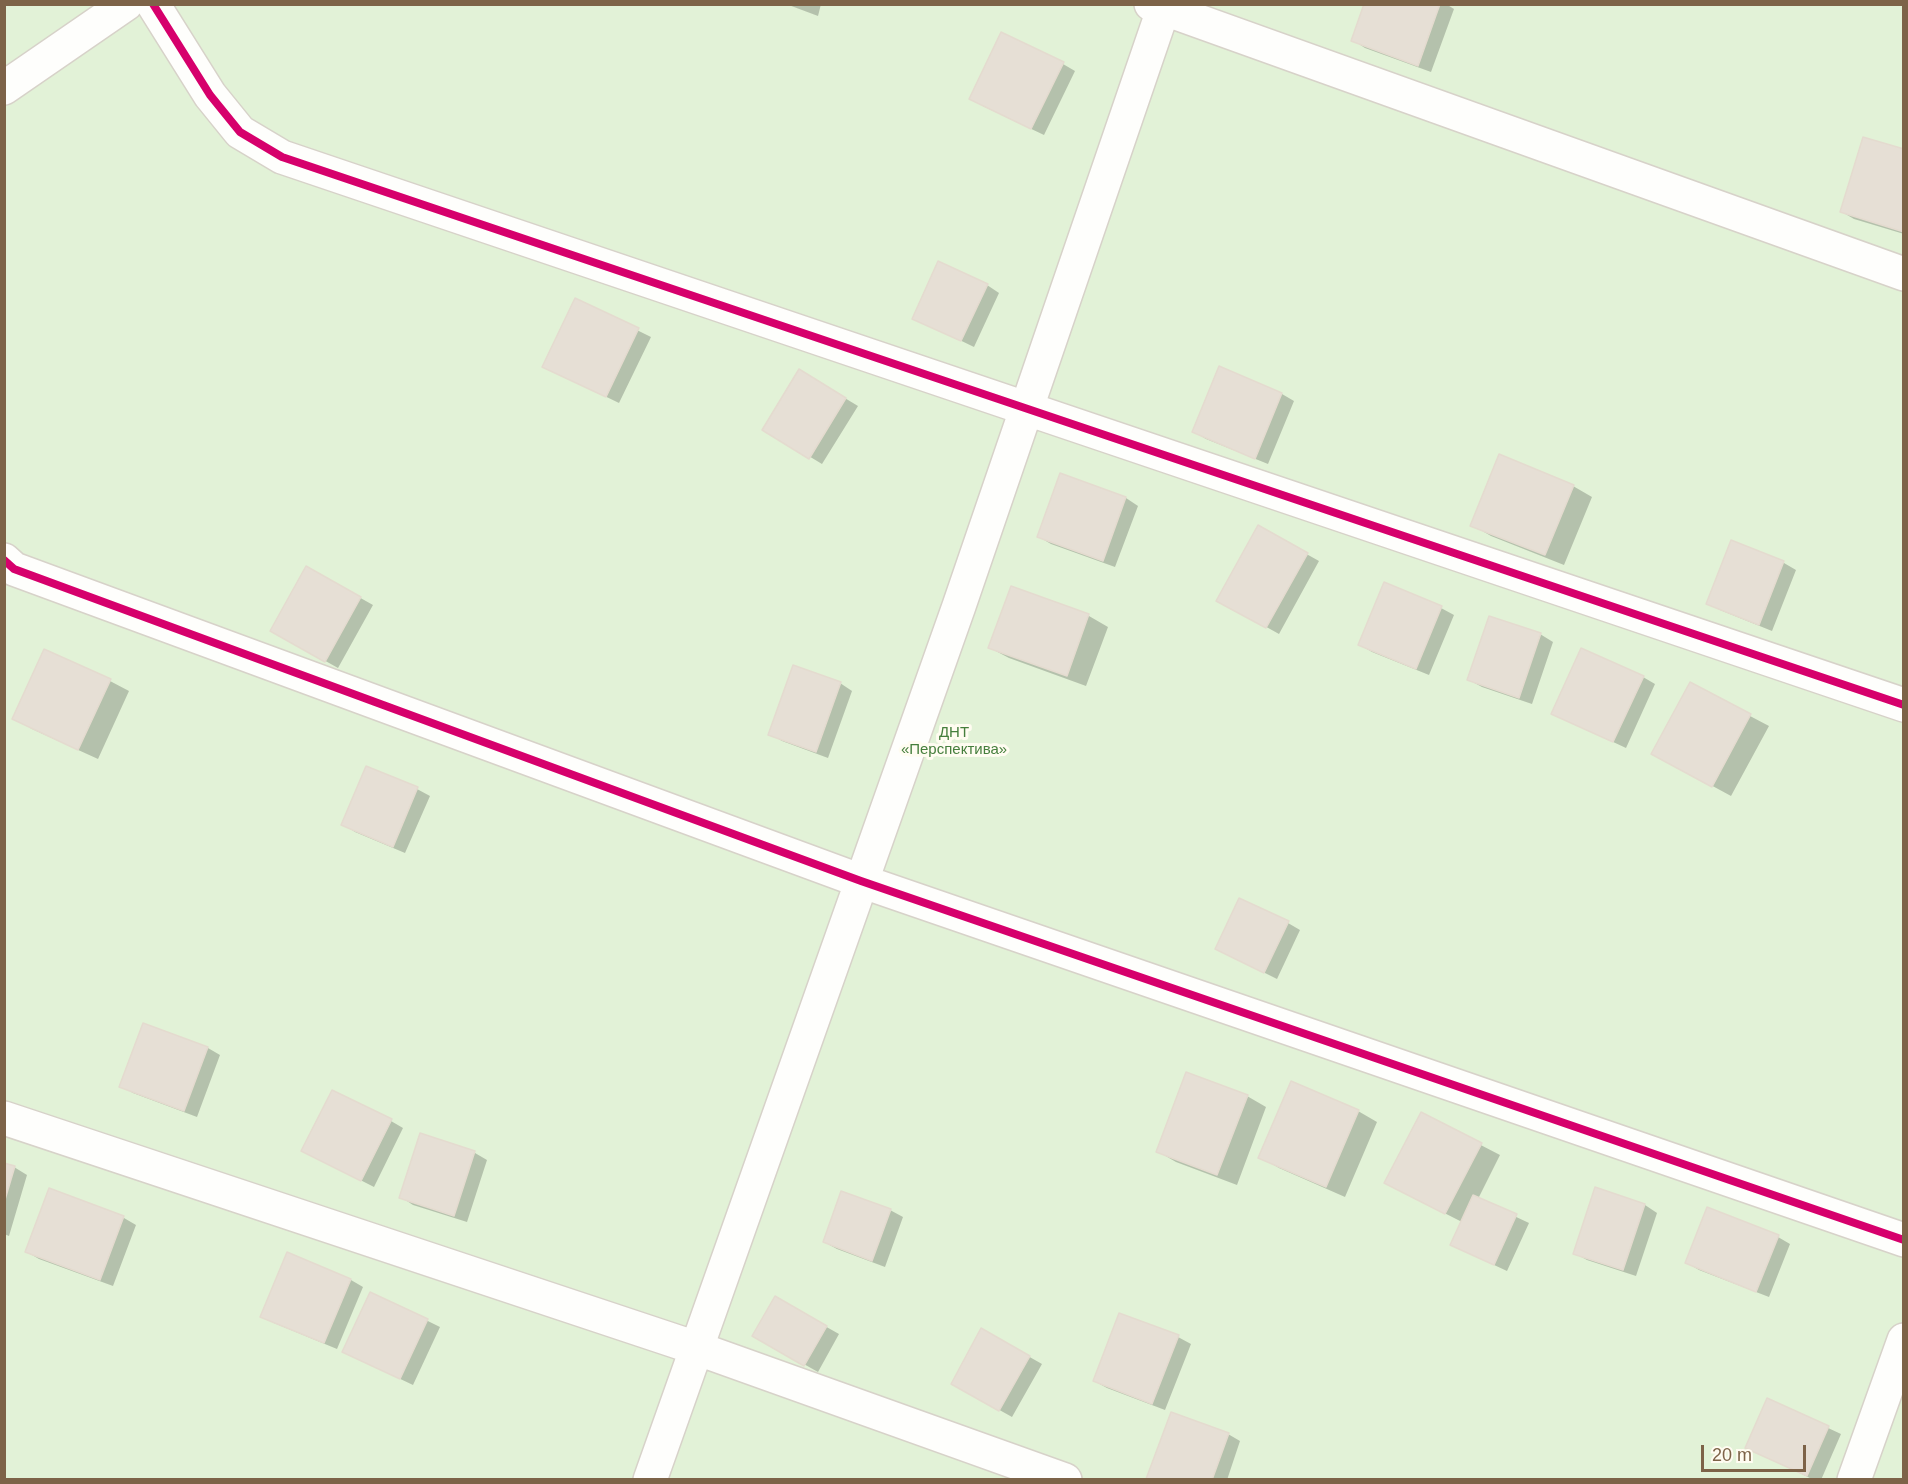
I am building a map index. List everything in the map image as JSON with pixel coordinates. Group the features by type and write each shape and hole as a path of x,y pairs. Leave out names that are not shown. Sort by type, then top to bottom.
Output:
{"street":[{"path":"4,88 126,4"},
{"path":"153,4 210,95 240,132 282,157 1904,705"},
{"path":"650,1479 1026,408 1160,6 1904,274"},
{"path":"4,560 14,569 25,574 861,881 1904,1240"},
{"path":"4,1119 696,1348 1065,1479"},
{"path":"1854,1479 1904,1340"}],"green space":[{"name":"ДНТ «Перспектива»","path":"5,5 1903,5 1903,1479 5,1479"}],"building":[{"path":"1364,4 1440,4 1418,66 1351,41"},
{"path":"1001,32 1064,62 1031,129 969,99"},
{"path":"1863,137 1904,149 1904,232 1840,212"},
{"path":"938,261 988,284 961,341 912,319"},
{"path":"575,298 639,328 606,397 542,367"},
{"path":"1219,366 1282,393 1255,459 1192,432"},
{"path":"799,369 846,398 809,459 762,430"},
{"path":"1499,454 1574,485 1545,555 1470,526"},
{"path":"1060,473 1126,497 1103,561 1037,537"},
{"path":"1258,525 1308,553 1266,628 1216,601"},
{"path":"1731,540 1784,561 1759,625 1706,604"},
{"path":"306,566 361,597 325,662 270,631"},
{"path":"1384,582 1442,606 1416,669 1358,645"},
{"path":"1011,586 1089,614 1067,676 988,648"},
{"path":"1489,616 1541,633 1519,698 1467,680"},
{"path":"1581,648 1644,676 1613,742 1551,714"},
{"path":"44,649 111,679 78,750 12,719"},
{"path":"793,665 841,682 816,752 768,735"},
{"path":"1690,682 1751,714 1712,787 1651,754"},
{"path":"366,766 418,787 393,847 341,825"},
{"path":"1239,898 1289,921 1264,973 1215,949"},
{"path":"143,1023 208,1047 184,1111 119,1087"},
{"path":"1186,1072 1248,1095 1217,1175 1156,1152"},
{"path":"1291,1081 1359,1110 1326,1187 1258,1158"},
{"path":"332,1090 392,1119 361,1181 301,1151"},
{"path":"1421,1112 1482,1143 1445,1214 1384,1183"},
{"path":"420,1133 475,1151 454,1216 399,1198"},
{"path":"4,1163 15,1166 4,1203"},
{"path":"1595,1187 1645,1204 1623,1270 1573,1254"},
{"path":"49,1188 124,1216 100,1280 25,1252"},
{"path":"841,1191 891,1209 872,1261 823,1242"},
{"path":"1473,1195 1517,1214 1494,1265 1450,1245"},
{"path":"1707,1207 1779,1235 1756,1292 1685,1263"},
{"path":"287,1252 351,1279 324,1343 260,1317"},
{"path":"370,1292 428,1319 400,1379 342,1352"},
{"path":"775,1296 827,1326 804,1366 752,1336"},
{"path":"1119,1313 1179,1335 1152,1404 1093,1381"},
{"path":"981,1328 1030,1356 999,1411 951,1384"},
{"path":"1767,1398 1829,1426 1807,1476 1745,1448"},
{"path":"1171,1412 1229,1433 1212,1480 1146,1479"}],"cycle path":[{"path":"153,4 210,95 240,132 282,157 1904,705"},
{"path":"4,560 14,569 861,881 1904,1240"}]}
